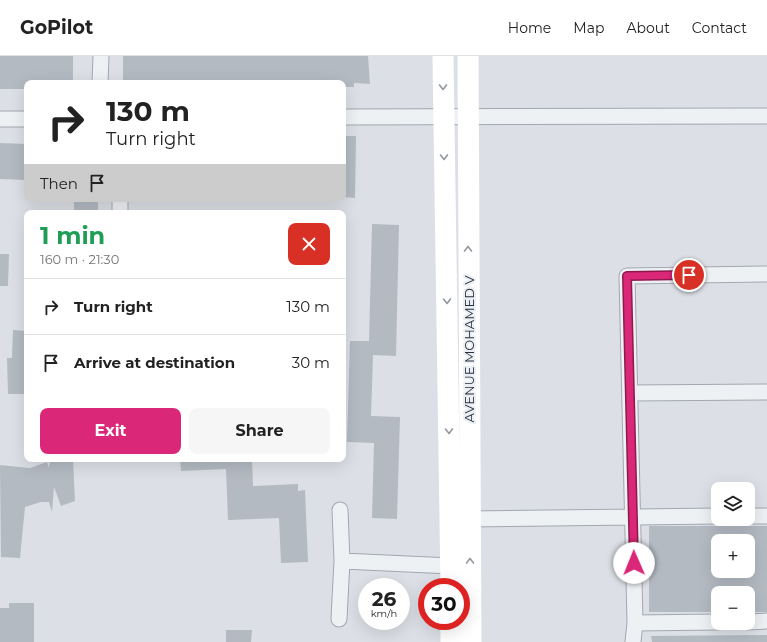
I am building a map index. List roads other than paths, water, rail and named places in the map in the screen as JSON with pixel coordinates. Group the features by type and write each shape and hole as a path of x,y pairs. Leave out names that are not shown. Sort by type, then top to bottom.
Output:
{"street":[{"path":"100,80 101,56"},
{"name":"AVENUE MOHAMED V","path":"443,56 451,578"},
{"name":"AVENUE MOHAMED V","path":"468,56 471,642"},
{"path":"346,117 444,118 468,116 767,116"},
{"path":"0,119 24,119"},
{"path":"633,642 635,623 627,276 767,274"},
{"path":"630,393 767,392"},
{"path":"339,619 342,561 340,510"},
{"path":"470,519 711,516"},
{"path":"755,516 767,516"},
{"path":"342,561 451,566"},
{"path":"755,622 767,621"},
{"path":"635,623 711,622"},
{"path":"451,630 451,642"}]}
